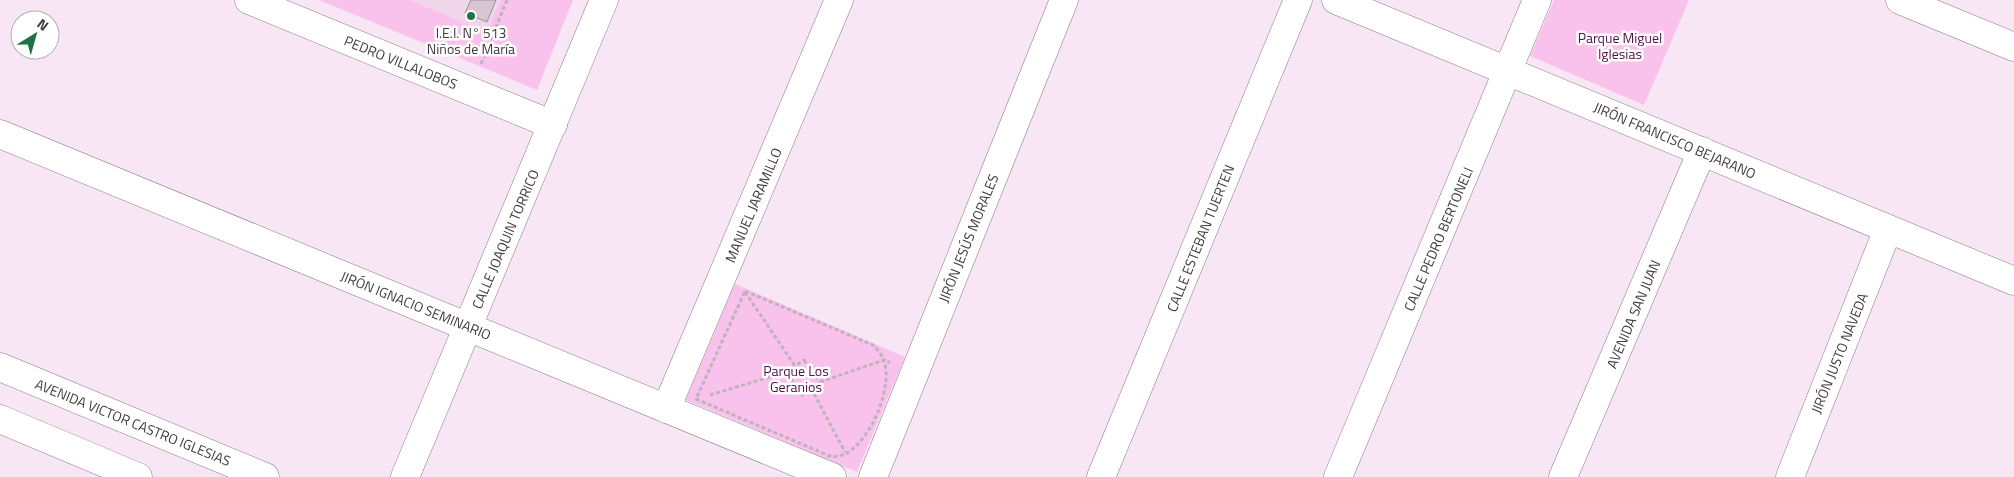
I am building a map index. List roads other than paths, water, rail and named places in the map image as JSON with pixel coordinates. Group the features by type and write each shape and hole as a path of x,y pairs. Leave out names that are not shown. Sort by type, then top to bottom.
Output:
{"street":[{"name":"CALLE JOAQUIN TORRICO","path":"405,477 604,0"},
{"name":"MANUEL JARAMILLO","path":"666,409 733,285 839,0"},
{"name":"JIRÓN JESÚS MORALES","path":"873,477 1064,0"},
{"name":"CALLE ESTEBAN TUERTEN","path":"1101,477 1298,0"},
{"name":"JIRÓN FRANCISCO BEJARANO","path":"1336,0 2014,281"},
{"name":"CALLE PEDRO BERTONELI","path":"1338,477 1538,0"},
{"path":"1900,0 2014,47"},
{"name":"PEDRO VILLALOBOS","path":"259,2 553,125"},
{"name":"JIRÓN IGNACIO SEMINARIO","path":"0,134 666,409 841,469"},
{"name":"AVENIDA SAN JUAN","path":"1563,477 1702,151"},
{"name":"JIRÓN JUSTO NAVEDA","path":"1790,477 1888,229"},
{"name":"AVENIDA VICTOR CASTRO IGLESIAS","path":"0,367 266,477"},
{"path":"0,419 138,477"}],"place":[{"name":"I.E.I. N° 513 Niños de María","path":"471,16"}],"park label":[{"name":"Parque Miguel Iglesias","path":"1620,46"},
{"name":"Parque Los Geranios","path":"796,378"}]}
